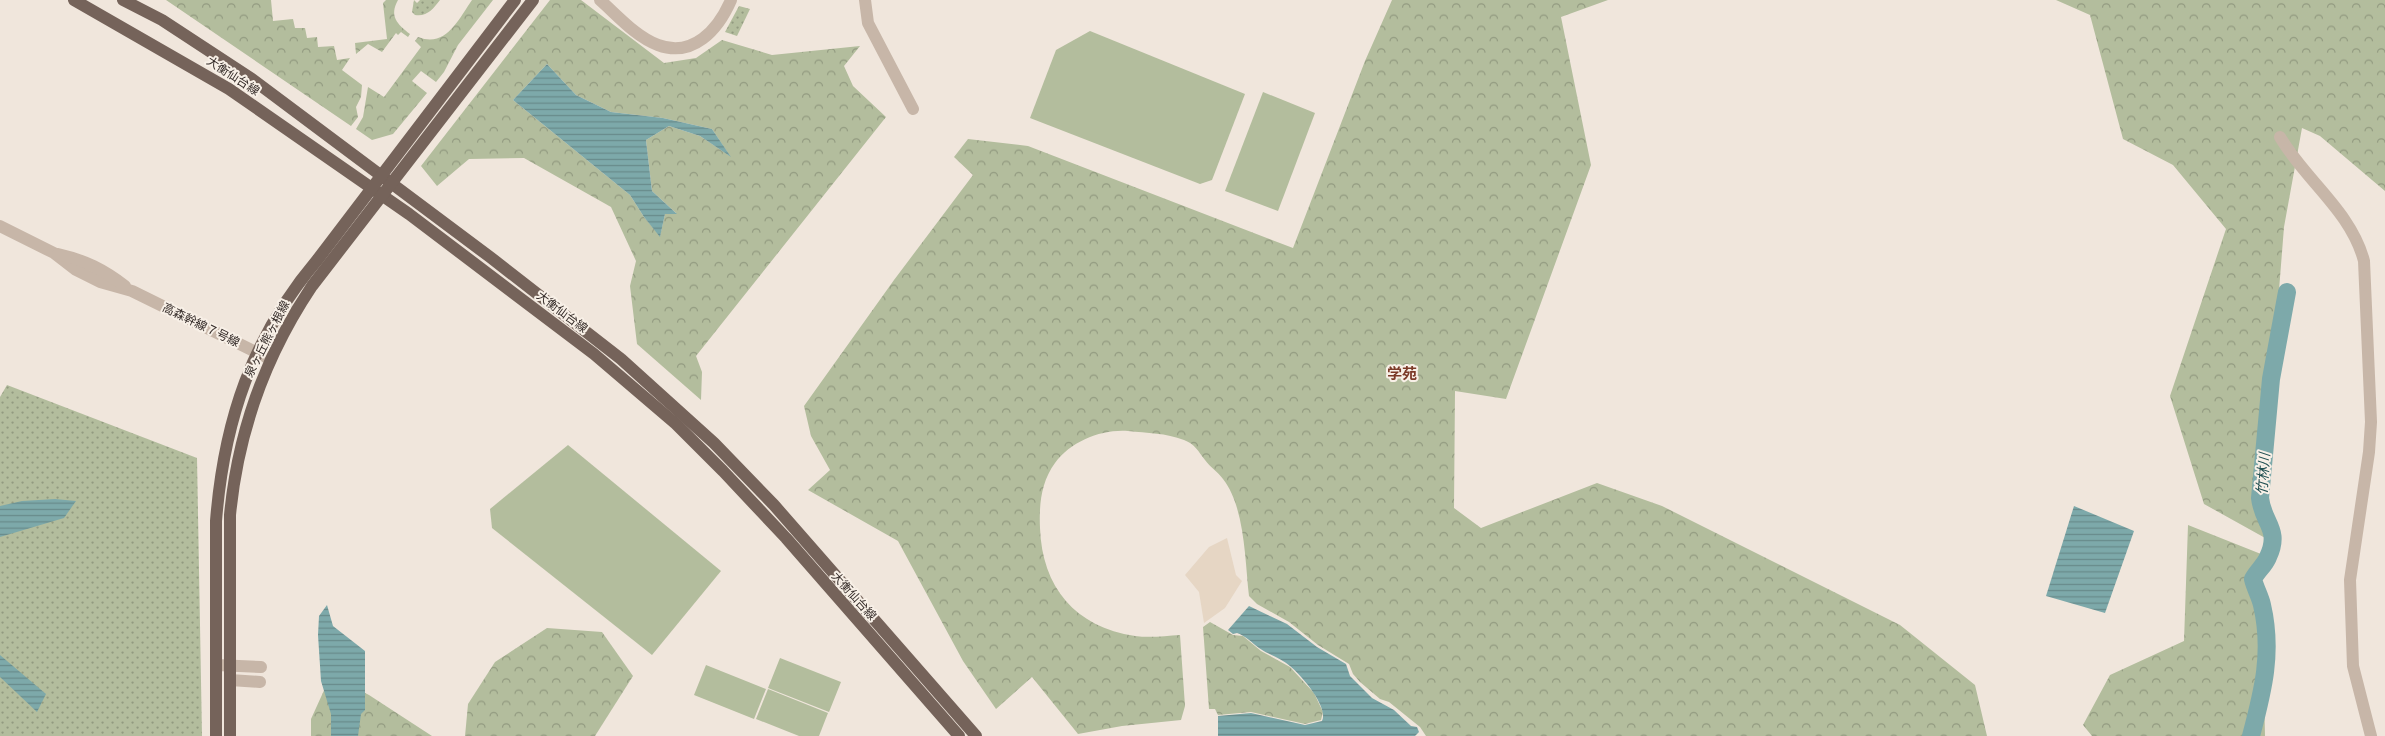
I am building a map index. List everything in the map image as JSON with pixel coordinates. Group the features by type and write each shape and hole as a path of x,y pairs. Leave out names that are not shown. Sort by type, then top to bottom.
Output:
{"main road":[{"name":"大衡仙台線","path":"74,0 229,89 377,191 594,354 676,424 764,515 959,736"},
{"name":"大衡仙台線","path":"123,0 162,20 220,57 386,180 621,359 714,443 774,505 976,736"},
{"name":"泉ヶ丘熊ヶ根線","path":"386,180 515,0"},
{"name":"泉ヶ丘熊ヶ根線","path":"216,736 219,490 228,435 236,406 257,353 277,313 295,286 377,191 533,0"},
{"name":"泉ヶ丘熊ヶ根線","path":"230,736 230,515 233,483 246,423 270,359 288,324 377,191"}],"street":[{"path":"600,0 639,34 657,45 675,48 694,45 712,32 731,0"},
{"path":"865,0 868,23 913,109"},
{"path":"2280,137 2288,150 2343,217 2359,244 2364,261 2364,308 2370,358 2371,422 2369,452 2350,590 2353,666 2371,736"},
{"name":"高森幹線７号線","path":"0,226 54,253 81,259 105,271 132,291 270,359"},
{"path":"764,515 774,505"},
{"path":"216,665 261,667"},
{"path":"230,680 260,682"}],"green space":[{"path":"166,0 271,0 273,21 293,19 295,28 305,28 307,38 317,37 318,47 334,46 337,60 350,58 342,70 362,85 361,97 356,107 358,117 351,126"},
{"path":"386,0 398,0 394,15 401,27 410,34 408,37 401,32 398,35 396,33 382,52 368,44 356,54 355,43 387,39 383,3"},
{"path":"414,0 417,3 420,0 440,0 429,12 423,15 415,15 412,12"},
{"path":"472,0 493,0 458,45 444,72 436,82 421,71 412,81 427,93 393,134 372,140 356,129 363,117 368,87 384,97 421,47 415,41 418,37 436,39 444,35 456,23"},
{"path":"550,0 581,0 664,63 696,58 722,40 772,55 860,46 844,66 853,86 886,117 696,356 702,372 701,400 637,344 630,286 636,261 611,207 524,158 469,159 437,186 421,166","holes":["547,64 576,95 611,112 663,118 712,129 730,156 700,136 669,126 646,140 652,191 676,213 665,214 660,236 644,217 630,195 513,100"]},
{"path":"1392,0 1608,0 1561,17 1591,165 1506,399 1455,391 1454,508 1481,528 1597,483 1662,506 1900,625 1975,685 1987,736 1426,736 1420,727 1389,702 1380,699 1360,682 1353,674 1349,664 1318,645 1289,622 1257,604 1249,596 1243,535 1236,504 1223,479 1194,446 1184,440 1170,436 1128,431 1108,432 1088,438 1070,448 1055,463 1044,486 1041,502 1040,528 1042,549 1047,568 1055,586 1066,601 1095,624 1135,636 1180,635 1185,706 1181,720 1122,726 1078,734 1032,677 996,709 963,661 898,541 808,490 830,470 811,436 804,406 894,280 973,175 954,157 968,139 1028,146 1293,248 1365,61"},
{"path":"2056,0 2385,0 2385,191 2320,136 2302,128 2284,227 2270,404 2267,539 2204,504 2170,396 2226,229 2173,165 2123,139 2090,15"},
{"path":"739,6 750,9 737,36 725,32"},
{"path":"1090,31 1245,94 1212,180 1200,184 1030,118 1056,50"},
{"path":"1263,92 1315,113 1278,211 1225,191"},
{"path":"7,385 197,458 202,736 0,736 0,397"},
{"path":"568,445 721,571 652,655 492,528 490,509"},
{"path":"2188,525 2261,554 2265,736 2092,736 2083,725 2110,675 2184,641"},
{"path":"1210,622 1233,635 1243,636 1261,651 1290,667 1314,693 1323,712 1321,720 1305,724 1251,712 1218,715 1215,709 1209,709 1203,627"},
{"path":"547,628 602,632 633,676 595,736 465,736 468,704 495,662"},
{"path":"780,658 841,682 829,712 768,688"},
{"path":"706,665 766,689 754,719 694,695"},
{"path":"342,681 369,695 432,736 311,736 311,719 326,686"},
{"path":"768,689 828,713 819,736 799,736 756,719"}],"shaded area":[{"path":"1227,538 1236,575 1242,581 1225,608 1204,623 1199,592 1185,575 1209,547"}],"water":[{"path":"547,64 576,95 611,112 663,118 712,129 731,157 700,136 669,126 646,140 652,191 677,214 665,214 660,237 630,195 513,100"},
{"path":"55,499 76,501 64,518 0,537 0,506 22,501"},
{"path":"2074,506 2134,531 2105,613 2046,596"},
{"path":"327,605 333,626 365,651 365,710 361,714 358,736 331,736 331,714 321,681 318,635 319,616"},
{"path":"1249,606 1287,624 1317,647 1346,664 1350,676 1372,698 1394,710 1411,726 1417,727 1419,732 1415,736 1218,736 1218,716 1251,713 1305,725 1322,721 1322,708 1318,700 1295,670 1243,636 1237,633 1233,634 1228,630"},
{"path":"0,655 46,694 37,712 0,677"}],"waterway":[{"name":"竹林川","path":"2251,736 2263,687 2267,655 2265,622 2261,602 2253,579 2267,560 2273,540 2260,498 2271,379 2287,292"}],"district":[{"name":"学苑","path":"1402,374"}]}
